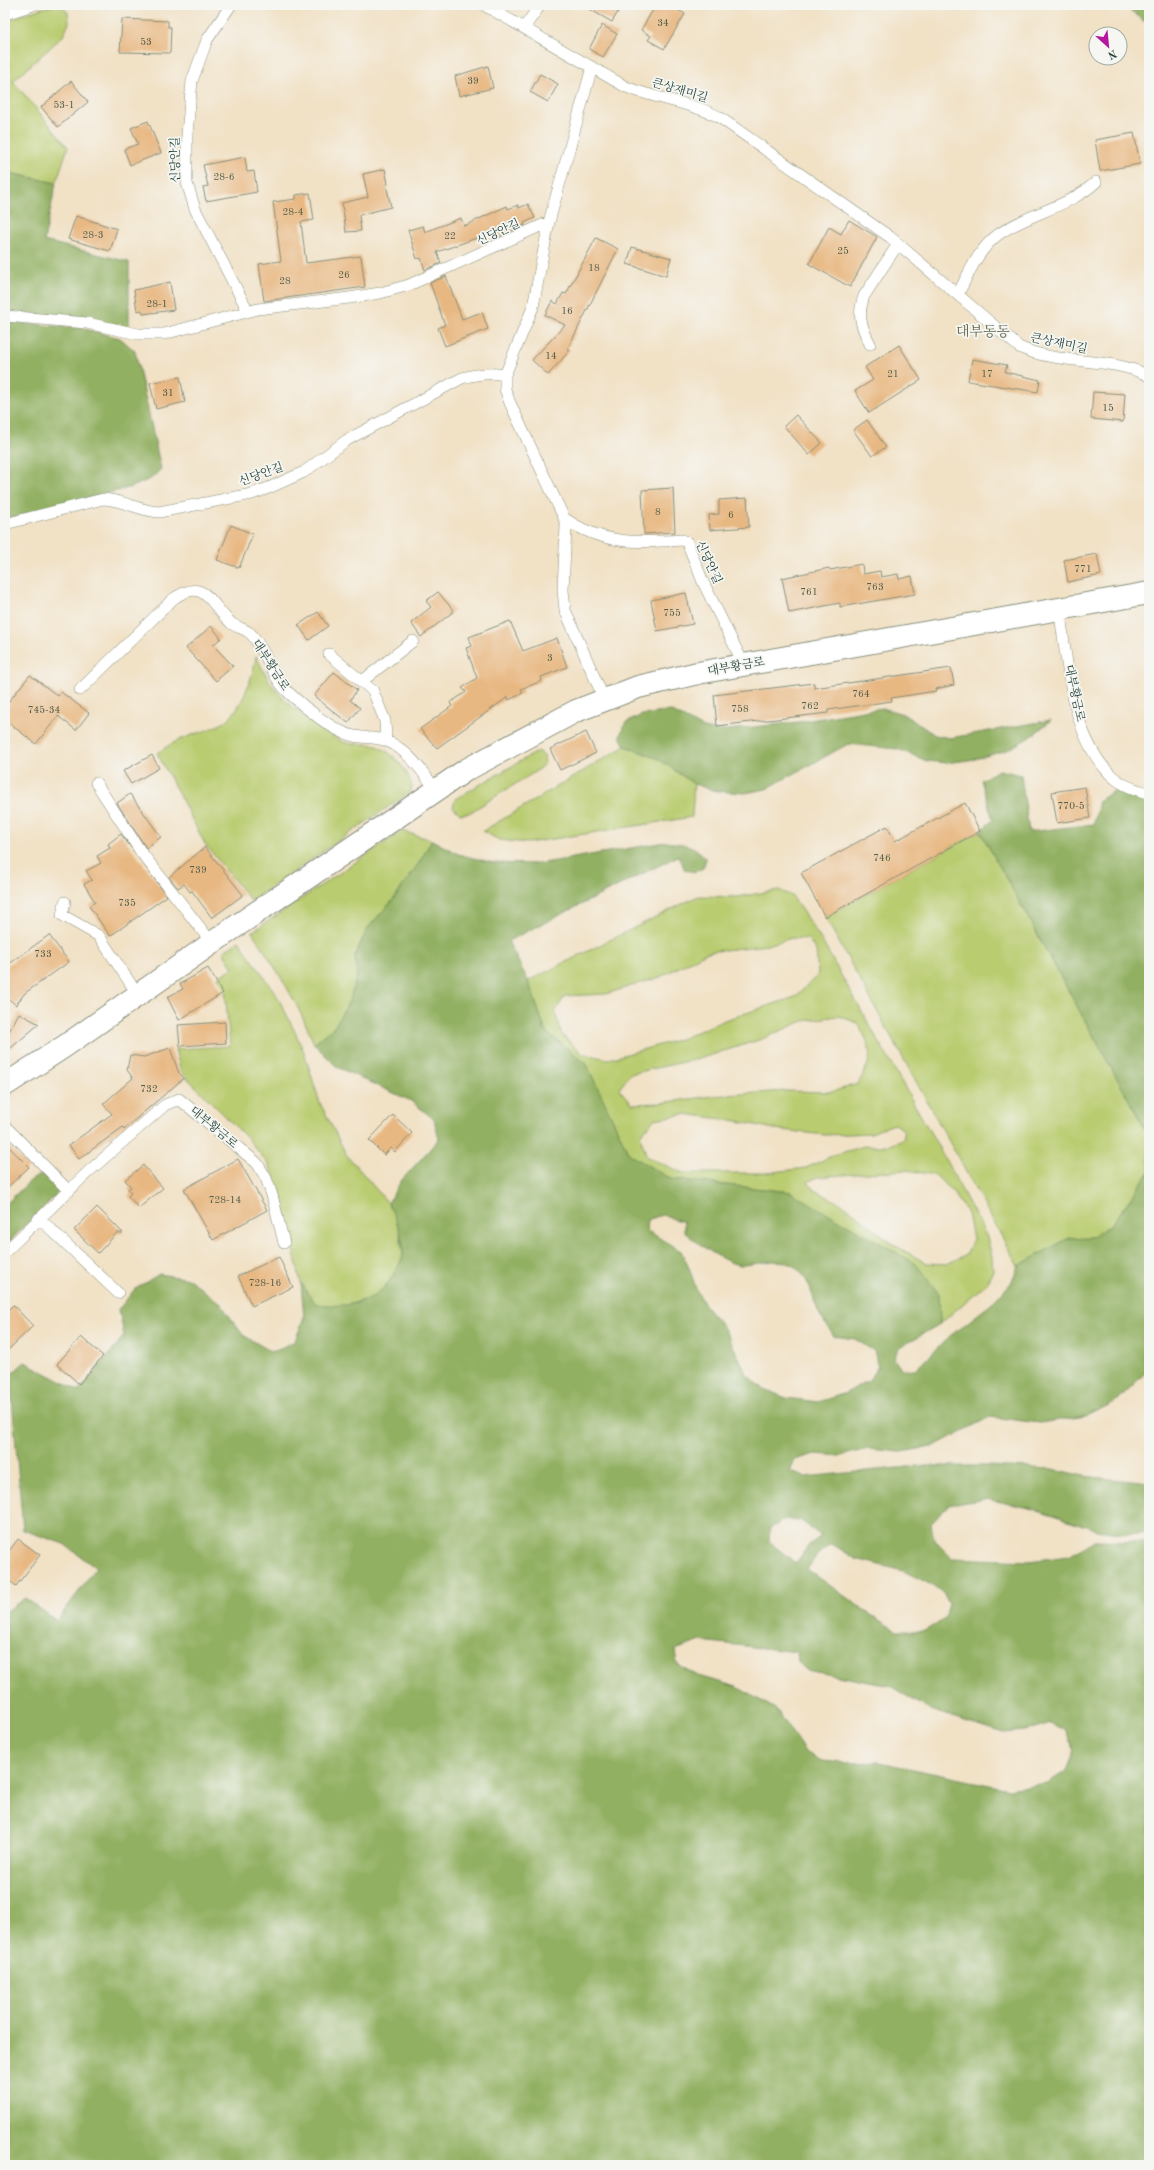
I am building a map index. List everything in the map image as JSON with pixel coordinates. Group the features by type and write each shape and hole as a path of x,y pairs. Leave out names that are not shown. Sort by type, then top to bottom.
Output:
{"main road":[{"name":"대부황금로","path":"5,1085 466,770 542,728 604,699 667,680 744,665 1149,593"}],"lane":[{"path":"5,14 33,5"},
{"name":"신당안길","path":"230,5 206,40 192,81 187,134 187,183 195,208 248,311"},
{"name":"큰상재미길","path":"484,5 637,91 706,110 720,117 898,244 1019,347 1031,352 1126,368 1149,376"},
{"path":"524,28 540,5"},
{"path":"592,67 550,222 533,307 505,375 505,389 510,403 564,518 566,526 563,590 565,610 604,699"},
{"path":"958,294 978,257 999,234 1077,196 1096,182"},
{"name":"신당안길","path":"5,316 87,323 138,334 164,334 248,311 380,294 409,285 550,222"},
{"path":"870,344 860,324 861,305 864,296 898,244"},
{"name":"신당안길","path":"5,524 103,499 118,500 148,512 159,512 252,494 304,472 347,440 462,378 479,374 494,373 505,375"},
{"name":"신당안길","path":"564,518 590,533 625,542 682,540 686,542 703,582 744,665"},
{"name":"대부황금로","path":"80,690 173,599 184,591 194,590 203,593 213,601 230,623 250,633 280,683 288,692 311,711 338,730 353,736 386,741 402,750 420,769 436,790"},
{"name":"대부황금로","path":"1059,608 1076,707 1080,723 1093,751 1109,773 1136,790 1149,793"},
{"path":"361,682 413,640"},
{"path":"329,654 373,691 381,706 385,721 386,741"},
{"path":"96,783 141,852 212,943"},
{"path":"65,902 62,915 99,936 138,995"},
{"name":"대부황금로","path":"5,1252 69,1191 165,1105 179,1099 257,1163 266,1178 272,1195 284,1243"},
{"path":"5,1126 69,1191"},
{"path":"40,1218 118,1292"}],"green space":[{"path":"59,5 68,12 69,23 63,36 13,81 68,147 56,183 5,172 5,21 42,8"},
{"path":"1124,5 1149,5 1149,25"},
{"path":"5,172 56,183 44,241 129,262 129,328 5,311"},
{"path":"5,322 81,328 120,338 135,351 161,469 152,478 132,487 5,519"},
{"path":"256,656 274,688 295,709 342,742 369,744 383,749 402,766 407,773 412,787 410,792 251,901 205,844 157,753 179,740 211,729 227,720 238,708 253,672"},
{"path":"882,708 903,714 935,735 950,738 1051,720 1032,736 1007,750 975,759 947,763 927,761 898,749 848,744 766,789 745,793 716,791 694,784 657,758 625,746 620,736 625,723 642,715 670,711 704,728 718,731 798,722"},
{"path":"625,746 657,758 694,784 692,817 528,843 499,840 483,831"},
{"path":"538,751 544,756 545,763 538,770 469,813 460,814 453,807 455,799"},
{"path":"999,770 1021,775 1029,832 1094,824 1099,801 1115,790 1149,799 1149,1136 980,831 993,820 981,780"},
{"path":"402,831 432,840 419,863 393,900 368,928 355,955 357,975 350,1000 335,1026 314,1044 294,1000 252,932"},
{"path":"980,831 1149,1136 1149,1173 1111,1225 1092,1237 1069,1238 1018,1266 825,917"},
{"path":"432,840 458,854 493,863 538,864 666,842 684,844 693,847 706,859 703,868 695,872 685,870 678,856 508,941 528,981 546,1032 586,1063 629,1154 670,1179 790,1192 915,1263 939,1294 940,1324 898,1348 894,1359 901,1369 915,1370 950,1336 990,1305 1011,1283 1018,1266 1069,1238 1092,1237 1111,1225 1149,1173 1149,1372 1144,1374 1117,1401 1086,1416 1040,1423 990,1417 932,1447 900,1452 868,1449 840,1456 815,1454 795,1460 790,1472 805,1477 918,1466 987,1466 1053,1469 1084,1476 1149,1483 1149,1532 1126,1534 1098,1530 1038,1510 986,1499 948,1505 931,1524 934,1540 952,1558 1029,1561 1069,1556 1094,1541 1149,1542 1149,2165 5,2165 5,1612 25,1598 57,1621 96,1568 64,1544 23,1530 10,1375 25,1362 79,1391 124,1336 119,1309 134,1290 159,1274 189,1279 220,1303 243,1335 272,1352 295,1341 304,1318 301,1283 316,1304 340,1305 362,1302 380,1291 388,1283 402,1260 403,1249 397,1222 388,1203 401,1181 439,1139 434,1119 411,1101 337,1067 314,1044 335,1026 350,1000 357,975 355,955 368,928 393,900 419,863","holes":["662,1215 684,1222 684,1231 688,1235 711,1252 735,1264 748,1265 776,1261 789,1263 795,1267 805,1277 817,1309 834,1336 855,1339 874,1351 878,1366 871,1379 846,1393 818,1402 786,1398 764,1389 748,1376 724,1328 706,1307 696,1289 690,1270 681,1251 646,1230 647,1220","786,1519 800,1520 821,1536 808,1546 796,1563 769,1542 770,1528","832,1544 856,1559 903,1571 924,1581 942,1591 949,1605 945,1619 924,1631 897,1631 871,1615 807,1569 818,1554","701,1641 797,1652 798,1662 806,1670 890,1686 930,1710 1003,1733 1025,1731 1051,1723 1065,1730 1074,1750 1065,1772 1047,1783 1009,1789 879,1762 844,1763 822,1761 805,1752 777,1710 737,1687 698,1676 677,1664 675,1650"]},
{"path":"779,890 792,896 820,938 938,1146 987,1237 992,1257 993,1270 988,1282 940,1324 939,1294 791,1192 670,1179 629,1154 586,1064 546,1032 528,981 698,896 737,897","holes":["792,938 808,939 816,950 818,975 795,997 722,1021 681,1039 609,1059 583,1054 562,1035 555,1012 565,996 606,994 660,977 708,952 767,945","838,1016 858,1023 867,1041 870,1054 867,1066 858,1084 831,1092 786,1091 712,1096 660,1103 632,1104 619,1089 630,1074 705,1057 762,1039 803,1021","685,1114 737,1121 774,1129 825,1135 871,1133 894,1124 903,1129 904,1138 888,1146 864,1146 834,1155 806,1168 766,1173 683,1173 647,1157 640,1136 654,1119","906,1170 935,1175 953,1192 968,1214 973,1239 967,1254 947,1264 926,1263 894,1245 844,1205 814,1190 808,1182 817,1177"]},
{"path":"239,941 276,994 289,1019 304,1052 320,1103 346,1154 388,1203 399,1225 403,1257 389,1284 371,1298 340,1307 316,1304 301,1283 279,1188 269,1165 247,1138 181,1072 175,1049 230,1046 225,990 218,977 233,968 223,952"},
{"path":"41,1175 50,1177 59,1187 57,1194 5,1246 5,1205 31,1180"}],"building":[{"path":"582,5 622,5 612,22"},
{"path":"656,5 669,5 685,14 664,49 648,40 651,36 641,30"},
{"path":"122,19 168,21 168,27 171,27 170,53 120,52"},
{"path":"602,25 617,34 603,57 589,49"},
{"path":"488,66 493,88 459,96 455,76"},
{"path":"540,74 558,84 548,102 530,92"},
{"path":"71,81 88,102 58,127 41,107"},
{"path":"148,121 161,153 130,165 124,149 138,144 131,128"},
{"path":"1134,133 1140,164 1100,171 1095,140"},
{"path":"245,157 247,172 254,171 257,192 206,201 203,187 208,186 203,165"},
{"path":"385,169 388,184 386,184 391,207 359,215 361,231 346,232 342,203 368,197 363,174"},
{"path":"310,193 314,220 301,222 306,263 361,256 365,287 264,301 259,264 281,261 273,202 296,199 296,195"},
{"path":"528,204 535,218 524,223 525,225 494,239 491,233 437,252 441,263 425,270 421,258 417,259 408,230 423,226 425,232 461,218 464,226 507,206 508,209 518,205 519,208"},
{"path":"76,216 117,229 110,251 68,239"},
{"path":"849,220 877,237 850,287 809,264 829,227 841,234"},
{"path":"596,238 618,249 568,348 570,350 548,375 532,360 565,325 545,315 552,301 557,304 563,293 566,294"},
{"path":"632,247 671,258 666,276 627,264"},
{"path":"446,276 462,319 482,312 488,329 445,346 438,328 445,325 430,283"},
{"path":"170,282 174,310 143,314 142,310 137,311 134,290"},
{"path":"899,345 921,380 869,413 855,391 873,380 865,367"},
{"path":"972,359 1007,365 1005,372 1040,380 1038,392 968,381"},
{"path":"180,377 185,402 156,409 150,383"},
{"path":"1093,392 1125,394 1123,422 1091,419"},
{"path":"796,415 822,443 809,455 784,426"},
{"path":"867,420 886,447 872,456 853,430"},
{"path":"673,488 675,532 644,534 642,490"},
{"path":"747,498 749,527 710,530 709,515 719,514 719,500"},
{"path":"231,525 253,534 239,568 217,560"},
{"path":"1097,554 1101,575 1068,582 1064,560"},
{"path":"862,564 863,574 880,571 881,577 898,574 899,579 912,576 915,594 840,607 840,603 789,613 782,578 829,568 830,570"},
{"path":"438,592 454,611 421,637 411,623 431,607 426,601"},
{"path":"686,593 693,624 657,631 651,600"},
{"path":"318,612 328,626 309,640 298,625"},
{"path":"510,621 523,651 557,638 567,667 541,677 542,681 521,689 523,693 509,700 508,697 437,748 420,729 452,706 450,703 466,692 462,688 477,678 466,648 472,646 469,637"},
{"path":"211,626 221,638 213,645 233,666 216,681 186,648"},
{"path":"951,668 954,685 935,689 936,691 891,698 892,701 828,710 828,713 717,726 714,695 814,683 814,688"},
{"path":"334,672 357,690 350,700 360,708 348,723 314,696"},
{"path":"30,675 58,696 61,692 89,713 76,730 58,716 36,744 5,720 5,706"},
{"path":"586,732 596,753 560,770 550,749"},
{"path":"152,755 159,768 131,784 123,771"},
{"path":"1085,787 1090,818 1057,823 1052,792"},
{"path":"130,794 161,837 146,848 117,803"},
{"path":"965,803 980,831 825,917 801,873 887,826 895,841"},
{"path":"121,834 167,896 110,936 89,906 95,902 84,884 92,880 86,871 101,863 97,856 110,848 108,844"},
{"path":"205,847 243,895 212,918 192,891 190,892 184,884 178,888 169,877"},
{"path":"49,935 69,962 25,993 16,1005 5,996 5,967"},
{"path":"208,968 223,993 179,1020 167,997 183,989 180,984"},
{"path":"19,1013 39,1024 5,1053 5,1039"},
{"path":"225,1022 226,1043 180,1046 178,1025"},
{"path":"170,1048 179,1073 184,1078 124,1129 123,1127 79,1159 69,1145 112,1114 103,1104 133,1078 127,1070 130,1055 144,1057"},
{"path":"393,1115 412,1133 395,1152 391,1148 384,1155 369,1140"},
{"path":"5,1143 29,1167 5,1190"},
{"path":"238,1159 267,1210 213,1240 184,1189"},
{"path":"143,1165 163,1188 139,1208 128,1196 131,1193 128,1189 131,1187 125,1180"},
{"path":"97,1207 123,1233 117,1233 98,1253 74,1230"},
{"path":"279,1257 293,1287 252,1306 238,1276"},
{"path":"13,1305 33,1326 5,1353 5,1313"},
{"path":"81,1337 103,1356 79,1384 57,1364"},
{"path":"18,1539 40,1555 16,1586 5,1577 5,1556"}],"district":[{"name":"대부동동","path":"983,331"}]}
